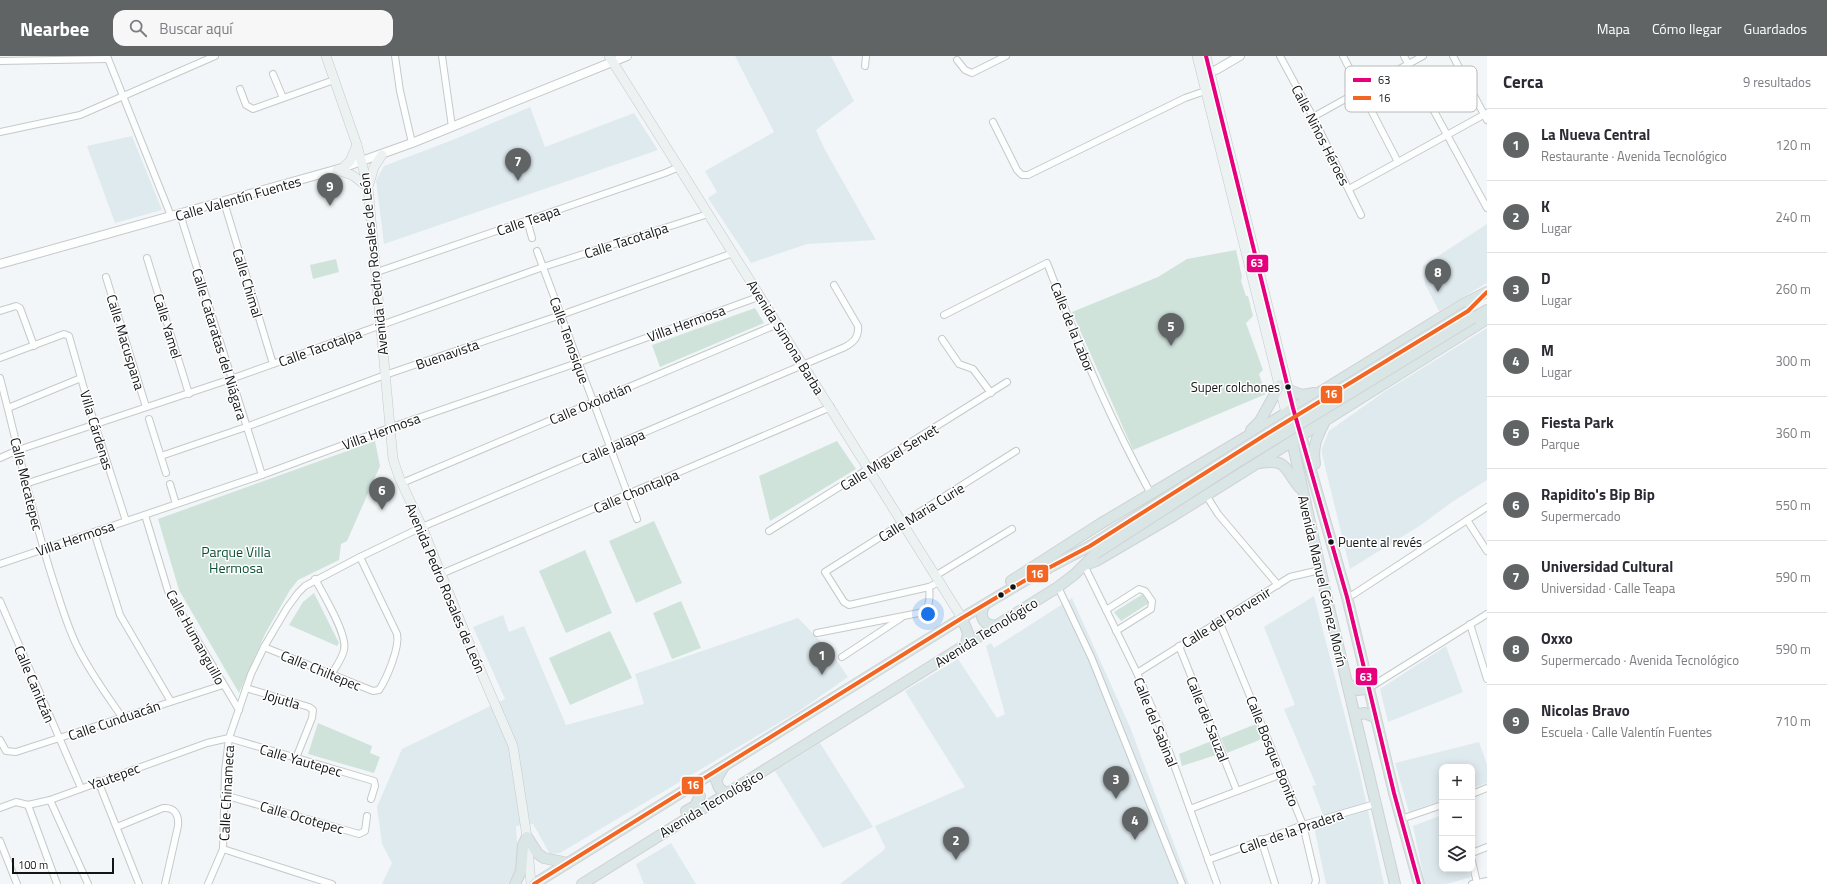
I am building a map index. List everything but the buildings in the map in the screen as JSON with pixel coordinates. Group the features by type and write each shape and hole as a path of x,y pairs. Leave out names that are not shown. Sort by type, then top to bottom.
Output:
{"main road":[{"name":"Avenida Pedro Rosales de León","path":"326,56 362,161 368,187 377,272 384,375 393,458 402,483 422,527 513,746 527,838 531,884"},
{"path":"1197,56 1205,73 1284,387 1293,408 1300,414 1303,421 1314,427"},
{"path":"1205,73 1206,56"},
{"name":"Avenida Simona Barba","path":"611,59 962,618"},
{"path":"356,145 350,161 340,169 352,175 368,187 370,176 382,155"},
{"path":"966,644 968,633 962,618 979,602 1151,494 1273,421 1318,392 1463,304 1487,292"},
{"name":"Avenida Tecnológico","path":"1470,314 1487,292"},
{"name":"Avenida Tecnológico","path":"534,884 962,618 1024,581 1093,550 1239,461 1470,314 1487,310"},
{"path":"1084,565 1096,561 1206,495 1487,319"},
{"path":"1284,387 1302,395 1318,392"},
{"path":"1246,436 1260,421 1284,387"},
{"path":"1288,443 1293,408"},
{"name":"Avenida Manuel Gómez Morín","path":"1293,408 1347,597 1401,819 1419,884"},
{"path":"1314,478 1316,468 1313,452 1315,442 1325,420"},
{"path":"1273,421 1286,430 1288,443"},
{"name":"Avenida Manuel Gómez Morín","path":"1288,443 1303,492 1320,570 1395,884"},
{"path":"1257,463 1270,461 1285,466 1303,492"},
{"name":"Avenida Tecnológico","path":"582,884 1058,587 1084,565 1093,550"},
{"path":"984,606 982,615 984,622 996,626"},
{"path":"1347,683 1358,690 1369,688"},
{"path":"1355,715 1365,713 1376,718"},
{"path":"725,765 716,780 719,788 727,794"},
{"path":"619,860 634,843 695,806 700,796 697,791 690,787"},
{"path":"515,884 521,871 522,845 527,838 538,854 544,858 568,863"}],"street":[{"path":"0,132 80,115 215,56"},
{"path":"395,56 400,91 412,143"},
{"path":"442,56 452,127"},
{"name":"Calle Valentín Fuentes","path":"0,264 340,169 382,155 452,127 611,59 627,56"},
{"path":"866,56 866,66"},
{"path":"957,60 965,70 972,74 1006,56"},
{"path":"1205,73 1240,56"},
{"name":"Calle Niños Héroes","path":"1280,56 1313,117 1361,215"},
{"path":"1343,56 1348,66"},
{"path":"1404,56 1408,64"},
{"path":"1404,66 1423,56"},
{"path":"1453,56 1458,66"},
{"path":"0,62 108,58 171,216"},
{"path":"273,74 283,98"},
{"path":"240,89 246,105 251,109 334,80"},
{"path":"994,122 1017,170 1022,174 1028,175 1185,98 1209,90"},
{"path":"1313,117 1345,98"},
{"path":"1349,189 1447,135 1486,116 1477,100"},
{"path":"1372,112 1398,162"},
{"path":"1434,112 1487,208"},
{"name":"Calle Teapa","path":"377,272 679,167"},
{"name":"Calle Chimal","path":"224,202 273,364"},
{"name":"Calle Cataratas del Niágara","path":"180,214 262,475"},
{"name":"Calle Tacotalpa","path":"0,458 18,450 189,394 543,267 708,214"},
{"path":"527,220 532,238"},
{"name":"Calle Tenosique","path":"537,251 577,363 637,519"},
{"name":"Buenavista","path":"161,456 246,427 384,375 561,315 733,253"},
{"name":"Calle Yamel","path":"147,258 189,394"},
{"name":"Calle de la Labor","path":"944,315 1047,263 1073,332 1110,416 1151,494"},
{"name":"Calle Macuspana","path":"106,277 146,407"},
{"name":"Calle Jalapa","path":"422,527 804,366 853,343 858,335 856,322 834,285"},
{"name":"Villa Hermosa","path":"0,564 262,475 389,428 577,363 761,296"},
{"path":"0,311 18,306 24,315 34,346 0,358"},
{"name":"Calle Oxolotlán","path":"402,483 778,324"},
{"name":"Villa Cárdenas","path":"34,346 67,334 126,521"},
{"path":"942,339 959,364 973,369 991,393"},
{"name":"Calle Mecatepec","path":"0,378 25,484 43,549 63,610 77,646 95,677 122,717"},
{"path":"8,408 81,378"},
{"name":"Calle Miguel Servet","path":"769,531 869,470 1007,382"},
{"name":"Calle Chontalpa","path":"441,574 830,407"},
{"path":"149,419 166,473"},
{"name":"Calle Maria Curie","path":"929,587 849,605 844,602 826,572 1016,451"},
{"path":"25,484 105,458"},
{"path":"170,484 176,504"},
{"path":"1206,495 1218,514 1278,585"},
{"path":"1347,597 1354,594 1487,507"},
{"name":"Calle Humanguillo","path":"145,515 168,591 239,710"},
{"path":"1467,520 1487,551"},
{"name":"Calle Chinameca","path":"208,884 223,849 225,771 229,738 246,688 264,647 298,593 315,579 422,527"},
{"path":"817,633 919,614 926,610 930,596 929,587 937,579 1012,529"},
{"path":"94,532 120,615 170,700"},
{"name":"Calle Chiltepec","path":"264,647 331,675 373,691 377,691 381,687 397,648 398,640 397,634 360,556"},
{"name":"Calle del Sabinal","path":"1084,565 1160,726 1217,884"},
{"name":"Calle del Porvenir","path":"1136,673 1290,577 1320,570"},
{"path":"315,579 340,631 344,645 344,651 331,675"},
{"path":"1058,587 1092,659 1182,884"},
{"path":"1106,610 1139,589 1145,591 1152,601 1151,609 1116,631"},
{"name":"Calle Canitzán","path":"0,601 58,739 81,788"},
{"path":"1369,688 1487,614"},
{"path":"842,657 904,616"},
{"name":"Calle Bosque Bonito","path":"1219,621 1303,824 1316,880 1315,884"},
{"path":"1470,624 1487,680"},
{"name":"Calle del Sauzal","path":"1179,646 1237,791"},
{"name":"Calle Cunduacán","path":"0,740 6,751 16,752 170,700 223,685"},
{"name":"Jojutla","path":"246,688 309,707 313,710 312,718 296,758"},
{"name":"Calle Yautepec","path":"229,738 374,781 375,786 371,799"},
{"name":"Yautepec","path":"0,808 16,802 28,805 50,800 98,781 207,743 229,738"},
{"path":"1190,809 1282,774"},
{"path":"98,781 139,884"},
{"path":"1475,793 1487,788"},
{"name":"Calle Ocotepec","path":"224,795 359,834 365,831 367,816"},
{"path":"50,800 88,884"},
{"name":"Calle de la Pradera","path":"1208,860 1303,824 1375,804"},
{"path":"28,805 58,884"},
{"path":"1401,819 1439,807"},
{"path":"117,827 164,808 176,812 178,817 178,826 165,884"},
{"path":"1261,840 1275,884"},
{"path":"0,841 17,884"},
{"path":"1475,852 1487,847"},
{"path":"223,849 332,884"},
{"path":"1473,872 1475,884 1487,881"}],"shaded area":[{"path":"735,56 831,56 854,101 816,130 824,148 876,240 807,244 751,263 708,198 717,192 705,171 774,132"},
{"path":"530,107 545,147 634,113 658,150 384,244 376,180 384,166 455,139"},
{"path":"132,136 162,210 115,223 87,146"},
{"path":"1487,224 1487,283 1439,311 1425,284 1423,266"},
{"path":"1487,328 1487,480 1452,502 1421,525 1350,569 1322,454 1322,448 1329,431 1384,392"},
{"path":"1314,596 1360,774 1384,884 1326,884 1314,827 1326,823 1312,786 1316,785 1284,709 1295,705 1264,627"},
{"path":"1072,598 1130,727 1189,884 840,884 884,850 885,847 875,826 965,787 905,691 958,659 997,718 1005,714 986,646 991,643 994,648"},
{"path":"503,615 509,632 524,626 566,725 644,704 635,674 798,618 830,651 848,677 799,711 560,853 550,854 533,824 516,826 518,854 516,868 508,884 382,884 392,863 382,844 377,807 402,749 505,699 473,627"},
{"path":"1446,646 1463,692 1388,722 1380,689"},
{"path":"1479,742 1487,765 1487,783 1475,787 1475,764 1439,764 1439,801 1409,812 1395,763"},
{"path":"820,743 873,827 823,848 775,771"},
{"path":"1439,816 1439,872 1470,872 1471,877 1446,884 1425,884 1413,826"},
{"path":"671,843 696,884 644,884 636,864"}],"green space":[{"path":"1236,250 1242,277 1241,281 1246,296 1248,296 1253,316 1246,323 1263,370 1259,374 1266,394 1133,450 1072,312 1158,277 1187,259"},
{"path":"336,259 339,272 313,279 310,265"},
{"path":"755,308 764,323 660,367 652,345"},
{"name":"Parque Villa Hermosa","path":"375,441 380,466 347,541 341,544 339,560 298,580 290,590 265,634 239,693 179,590 158,519"},
{"path":"837,441 856,469 770,521 759,476"},
{"path":"654,521 682,583 636,603 609,541"},
{"path":"585,550 612,613 566,633 539,571"},
{"path":"314,593 339,643 337,646 289,625 303,602"},
{"path":"1143,594 1149,603 1121,621 1114,612"},
{"path":"681,601 701,648 672,659 653,613"},
{"path":"610,631 632,678 570,705 549,658"},
{"path":"318,723 372,746 370,753 380,757 374,773 308,754"},
{"path":"1256,724 1262,739 1227,753 1221,738"},
{"path":"1214,740 1219,754 1182,766 1179,754"}],"transit line":[{"name":"63","path":"1206,56 1293,408 1347,597 1394,793 1419,884"},
{"name":"16","path":"534,884 962,618 1024,581 1090,546 1265,435 1468,311 1487,292"}],"place":[{"name":"Universidad Cultural","path":"518,181"},
{"name":"Nicolas Bravo","path":"330,206"},
{"name":"Oxxo","path":"1438,292"},
{"name":"Fiesta Park","path":"1171,346"},
{"name":"Super colchones","path":"1288,387"},
{"name":"Rapidito's Bip Bip","path":"382,510"},
{"name":"Puente al revés","path":"1331,542"},
{"name":"La Nueva Central","path":"822,675"},
{"name":"D","path":"1116,799"},
{"name":"M","path":"1135,840"},
{"name":"K","path":"956,860"}]}
